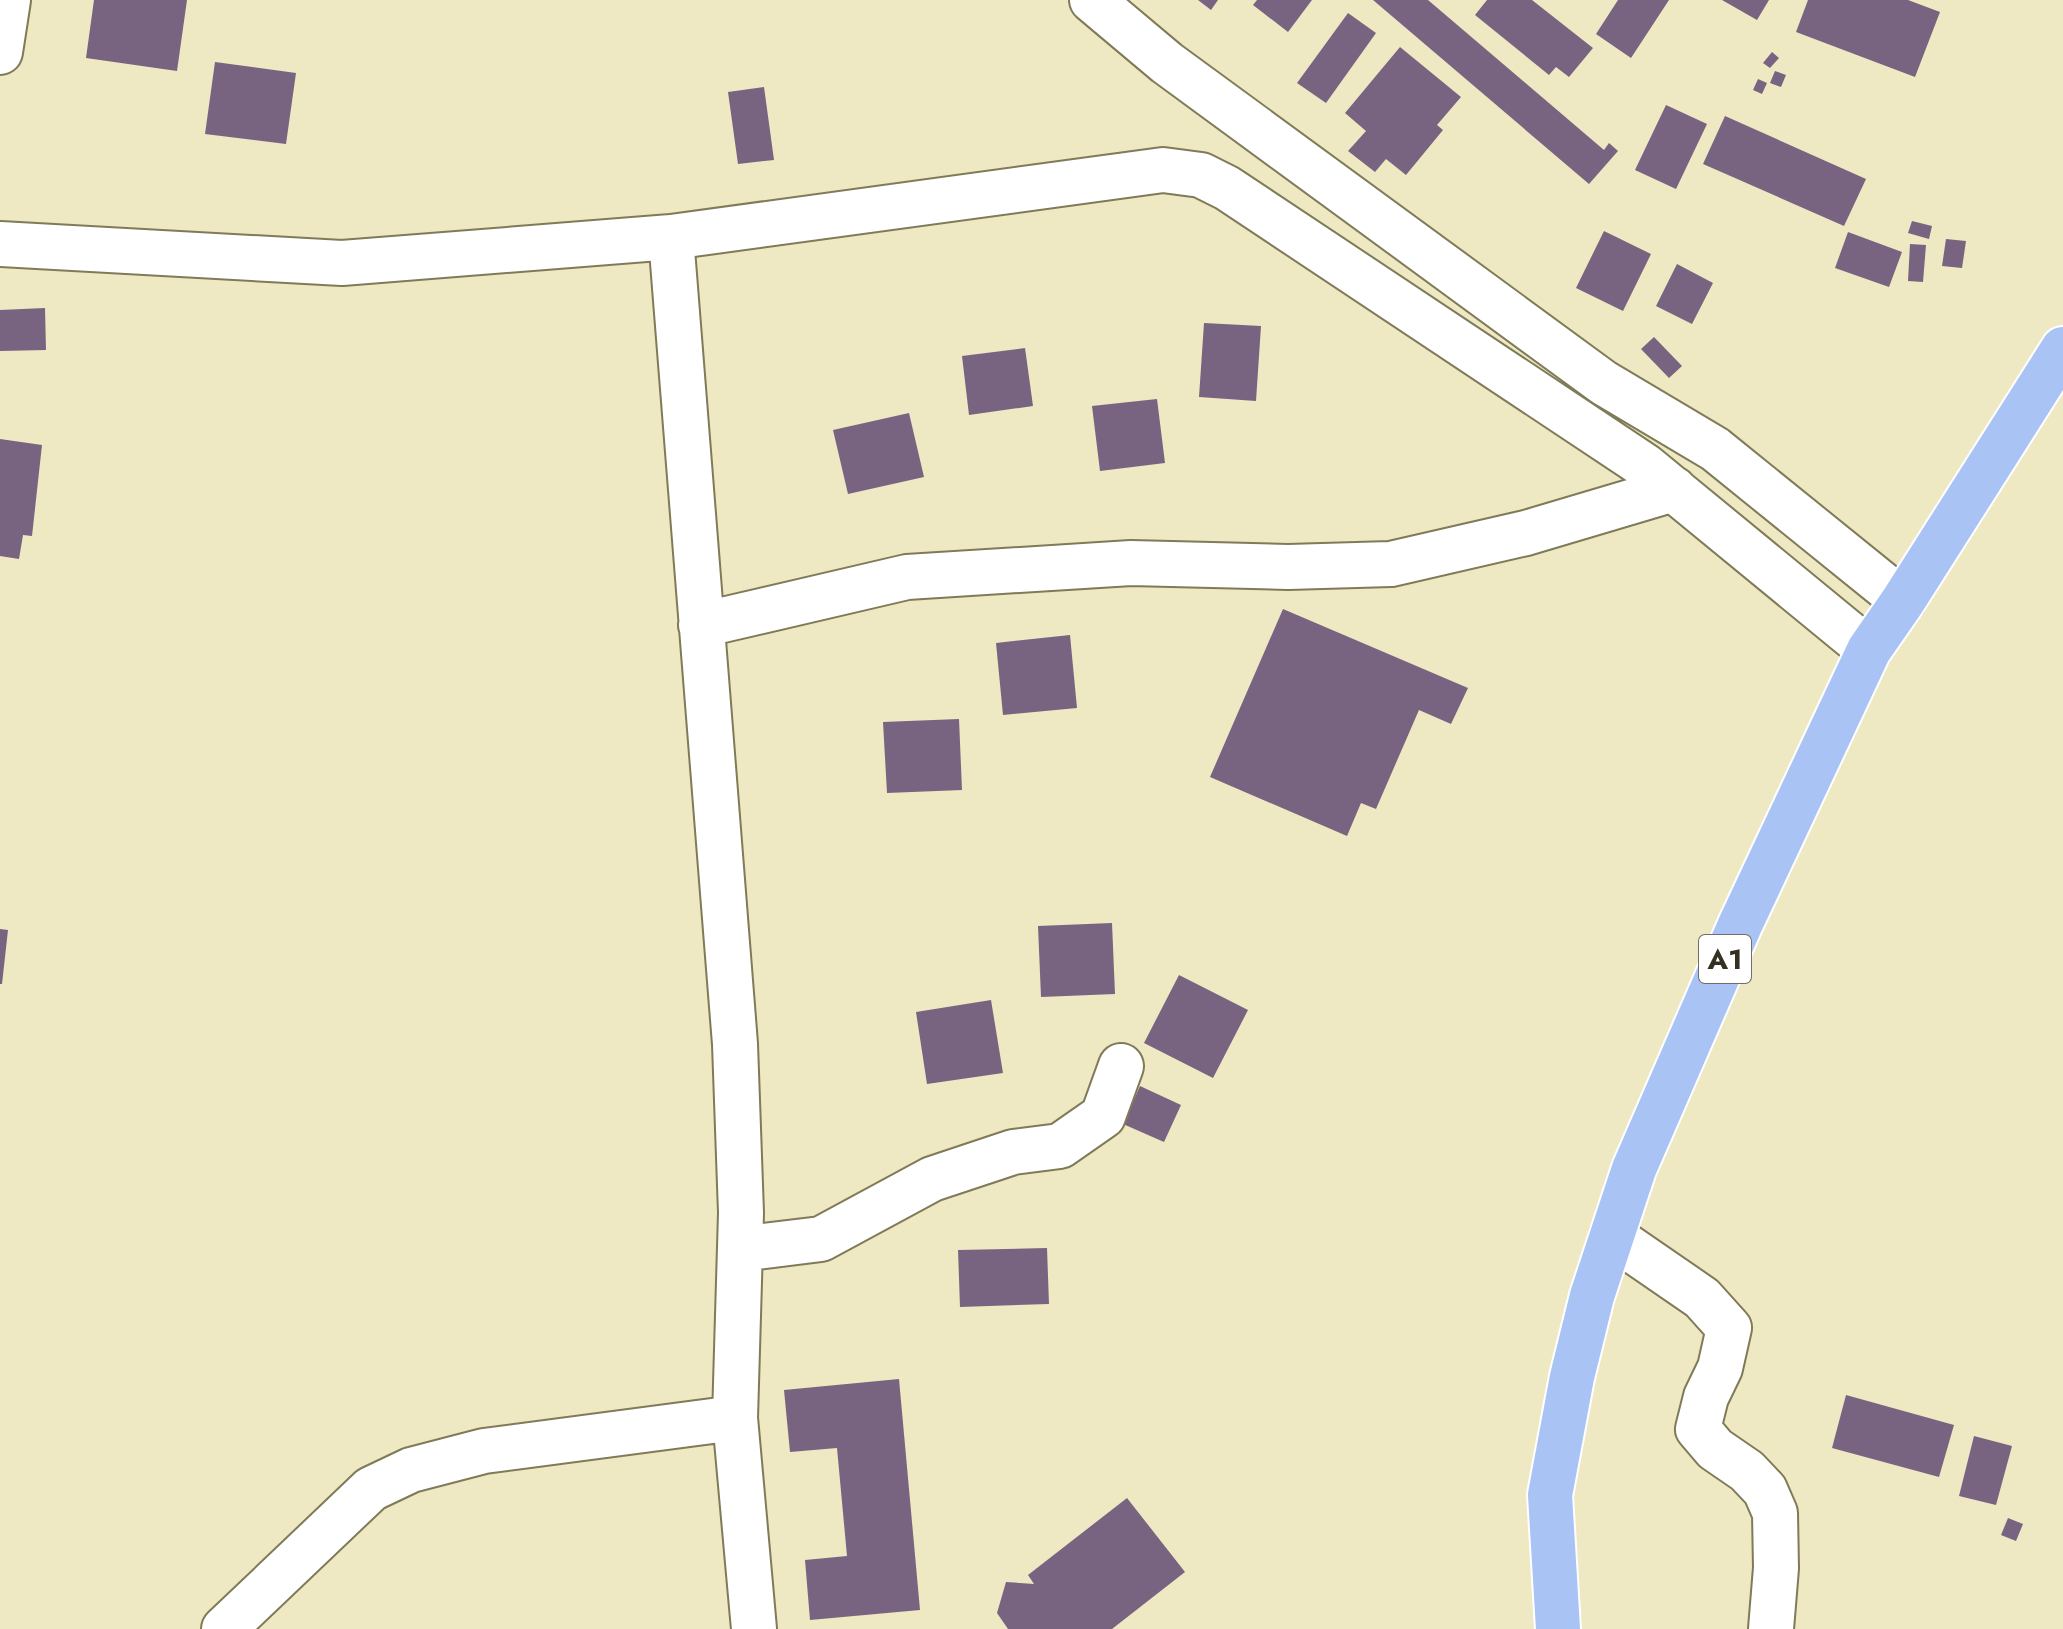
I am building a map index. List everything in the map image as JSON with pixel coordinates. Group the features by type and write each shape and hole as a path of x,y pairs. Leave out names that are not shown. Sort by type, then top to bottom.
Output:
{"highway":[{"name":"A1","path":"1558,1629 1550,1495 1572,1377 1592,1296 1634,1169 1740,925 1869,650 2063,349"}],"street":[{"path":"0,52 8,0"},
{"path":"1092,0 1167,63 1604,383 1715,449 1903,601"},
{"path":"0,244 342,263 671,237 1163,170 1201,175 1267,214 1645,466 1869,650"},
{"path":"671,237 735,1044 741,1213 735,1418 754,1629"},
{"path":"701,625 907,577 1131,563 1288,567 1391,564 1526,533 1674,489"},
{"path":"740,1249 821,1239 932,1179 1013,1152 1060,1146 1103,1116 1121,1066"},
{"path":"1612,1236 1702,1298 1729,1328 1720,1368 1706,1397 1698,1429 1715,1449 1747,1471 1765,1490 1775,1513 1776,1568 1771,1629"},
{"path":"224,1629 371,1489 411,1470 484,1451 735,1418"}],"building":[{"path":"94,0 187,0 177,71 86,58"},
{"path":"1198,0 1218,0 1211,10"},
{"path":"1257,0 1312,0 1288,32 1253,5"},
{"path":"1373,0 1428,0 1604,150 1609,143 1618,151 1589,184"},
{"path":"1487,0 1532,0 1593,48 1569,77 1556,67 1549,75 1475,15"},
{"path":"1618,0 1669,0 1631,58 1596,34"},
{"path":"1722,0 1769,0 1757,20"},
{"path":"1808,0 1908,0 1940,12 1915,77 1796,32"},
{"path":"1348,13 1376,33 1326,103 1297,83"},
{"path":"1400,47 1461,97 1437,125 1443,130 1406,175 1386,159 1375,172 1348,151 1366,131 1345,113"},
{"path":"1772,52 1779,58 1770,68 1763,63"},
{"path":"215,62 296,73 286,144 205,134"},
{"path":"1775,71 1786,75 1781,87 1770,83"},
{"path":"1758,79 1767,83 1762,94 1753,90"},
{"path":"764,87 774,160 738,164 728,92"},
{"path":"1666,105 1707,124 1676,189 1635,170"},
{"path":"1725,116 1866,179 1844,226 1703,164"},
{"path":"1912,221 1932,226 1929,239 1908,233"},
{"path":"1604,231 1651,254 1623,311 1576,288"},
{"path":"1848,232 1902,252 1889,287 1835,268"},
{"path":"1946,239 1966,241 1962,268 1942,266"},
{"path":"1910,244 1926,245 1923,282 1908,281"},
{"path":"1677,264 1713,283 1692,324 1656,306"},
{"path":"45,308 46,350 0,351 0,310"},
{"path":"1204,323 1261,326 1256,401 1199,397"},
{"path":"1654,337 1682,366 1669,378 1641,349"},
{"path":"1025,348 1033,406 969,415 962,356"},
{"path":"1157,399 1165,463 1100,471 1092,406"},
{"path":"909,413 924,477 848,494 833,430"},
{"path":"0,439 42,445 32,536 23,535 19,559 0,556"},
{"path":"1283,609 1468,688 1451,724 1419,710 1376,809 1361,803 1347,836 1210,777"},
{"path":"1070,635 1077,708 1003,715 996,643"},
{"path":"959,719 962,790 887,793 883,722"},
{"path":"1112,923 1115,994 1041,997 1038,926"},
{"path":"0,929 8,930 2,984 0,984"},
{"path":"1179,975 1248,1010 1213,1078 1144,1043"},
{"path":"991,1000 1003,1073 927,1084 916,1012"},
{"path":"1140,1086 1181,1105 1164,1142 1123,1124"},
{"path":"1047,1248 1049,1304 960,1307 958,1250"},
{"path":"899,1379 920,1610 810,1620 805,1560 847,1556 837,1448 790,1452 784,1390"},
{"path":"1846,1395 1954,1425 1939,1477 1832,1448"},
{"path":"1974,1436 2012,1446 1996,1505 1959,1496"},
{"path":"1127,1498 1185,1572 1112,1629 1008,1629 997,1613 1006,1582 1034,1584 1028,1575"},
{"path":"2008,1518 2023,1524 2016,1541 2001,1535"}]}
